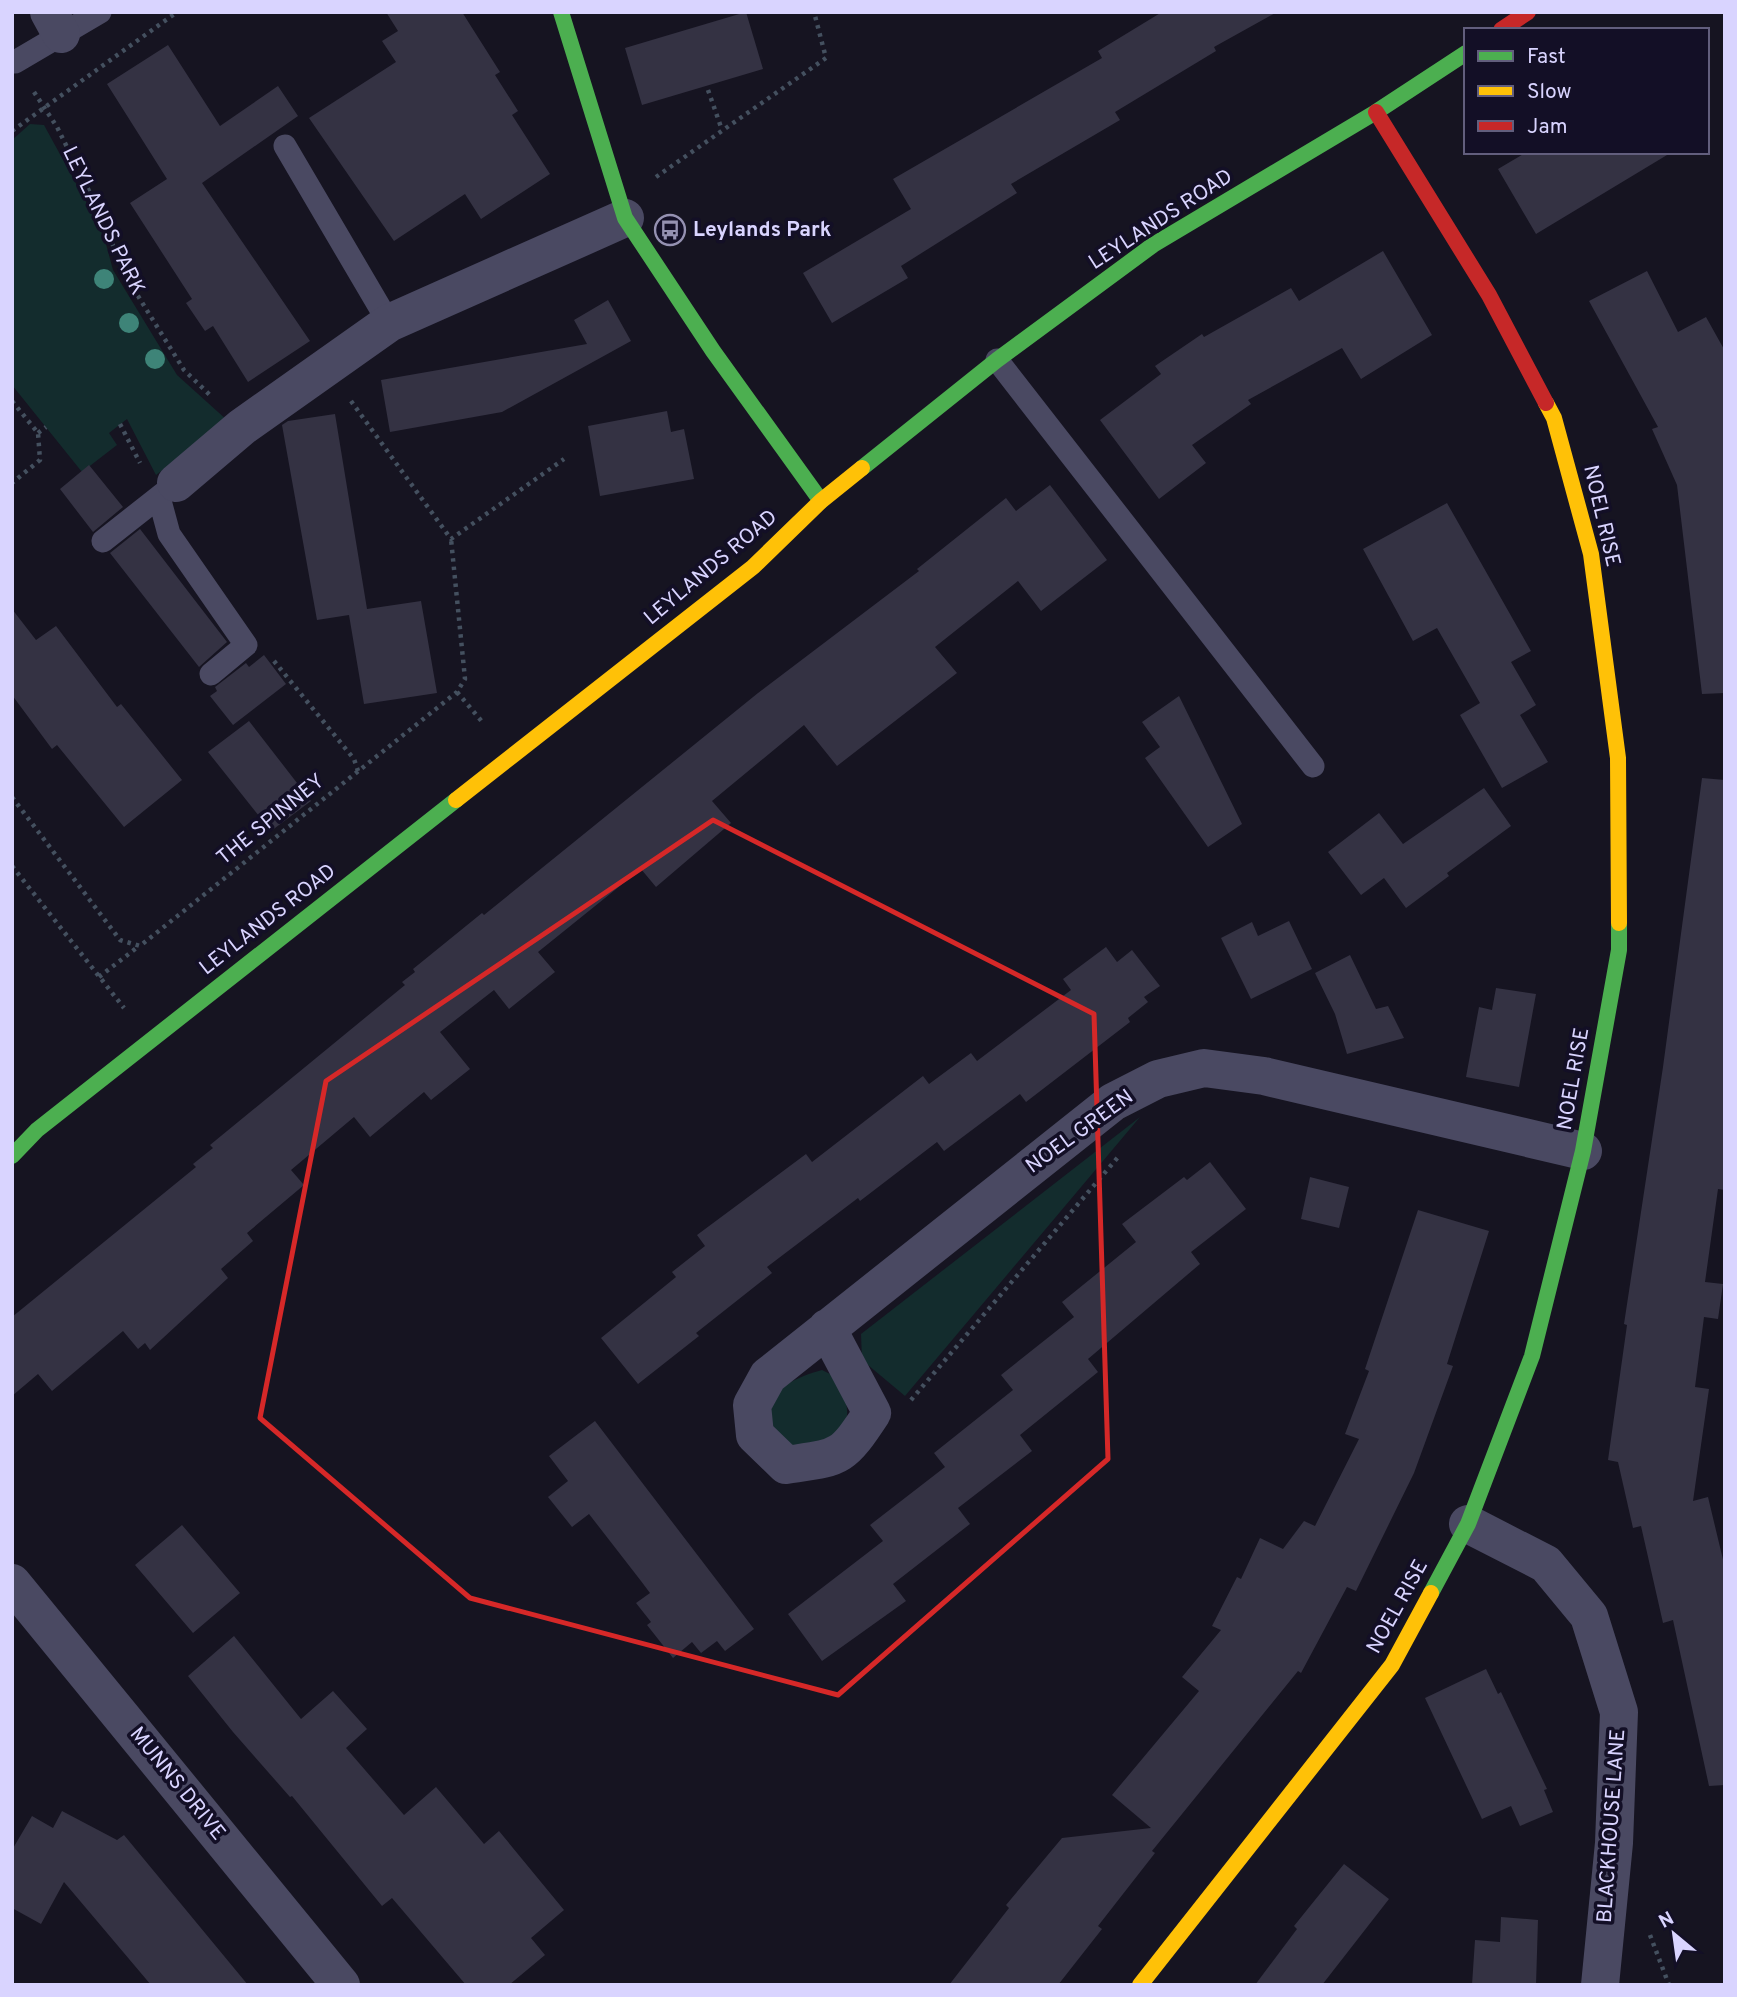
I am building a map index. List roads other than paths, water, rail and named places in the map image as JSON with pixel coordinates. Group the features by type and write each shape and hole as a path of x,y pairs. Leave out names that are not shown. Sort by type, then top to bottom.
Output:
{"street":[{"path":"561,12 623,210 713,351 821,501"},
{"path":"1504,28 1528,12"},
{"name":"LEYLANDS ROAD","path":"12,1156 37,1130 150,1040 753,567 821,501 998,360 1153,245 1376,112 1464,54"},
{"name":"NOEL RISE","path":"1140,1985 1392,1665 1468,1524 1532,1356 1583,1152 1619,950 1618,758 1591,554 1554,418 1489,295 1376,112"},
{"path":"168,490 242,427 389,323 623,210"},
{"name":"NOEL GREEN","path":"827,1328 872,1413 853,1442 835,1457 786,1465 755,1435 752,1405 768,1376 827,1328 1113,1102 1158,1079 1205,1068 1264,1076 1583,1152"},
{"name":"BLACKHOUSE LANE","path":"1468,1524 1546,1564 1589,1616 1619,1712 1614,1843 1600,1985"},
{"name":"MUNNS DRIVE","path":"12,1583 341,1985"}],"lane":[{"path":"15,62 55,23 100,12"},
{"path":"285,146 389,323"},
{"path":"998,360 1313,766"},
{"path":"103,541 168,490"},
{"path":"168,490 169,534 246,645 211,674"}],"place":[{"name":"Leylands Park","path":"670,230"}]}
